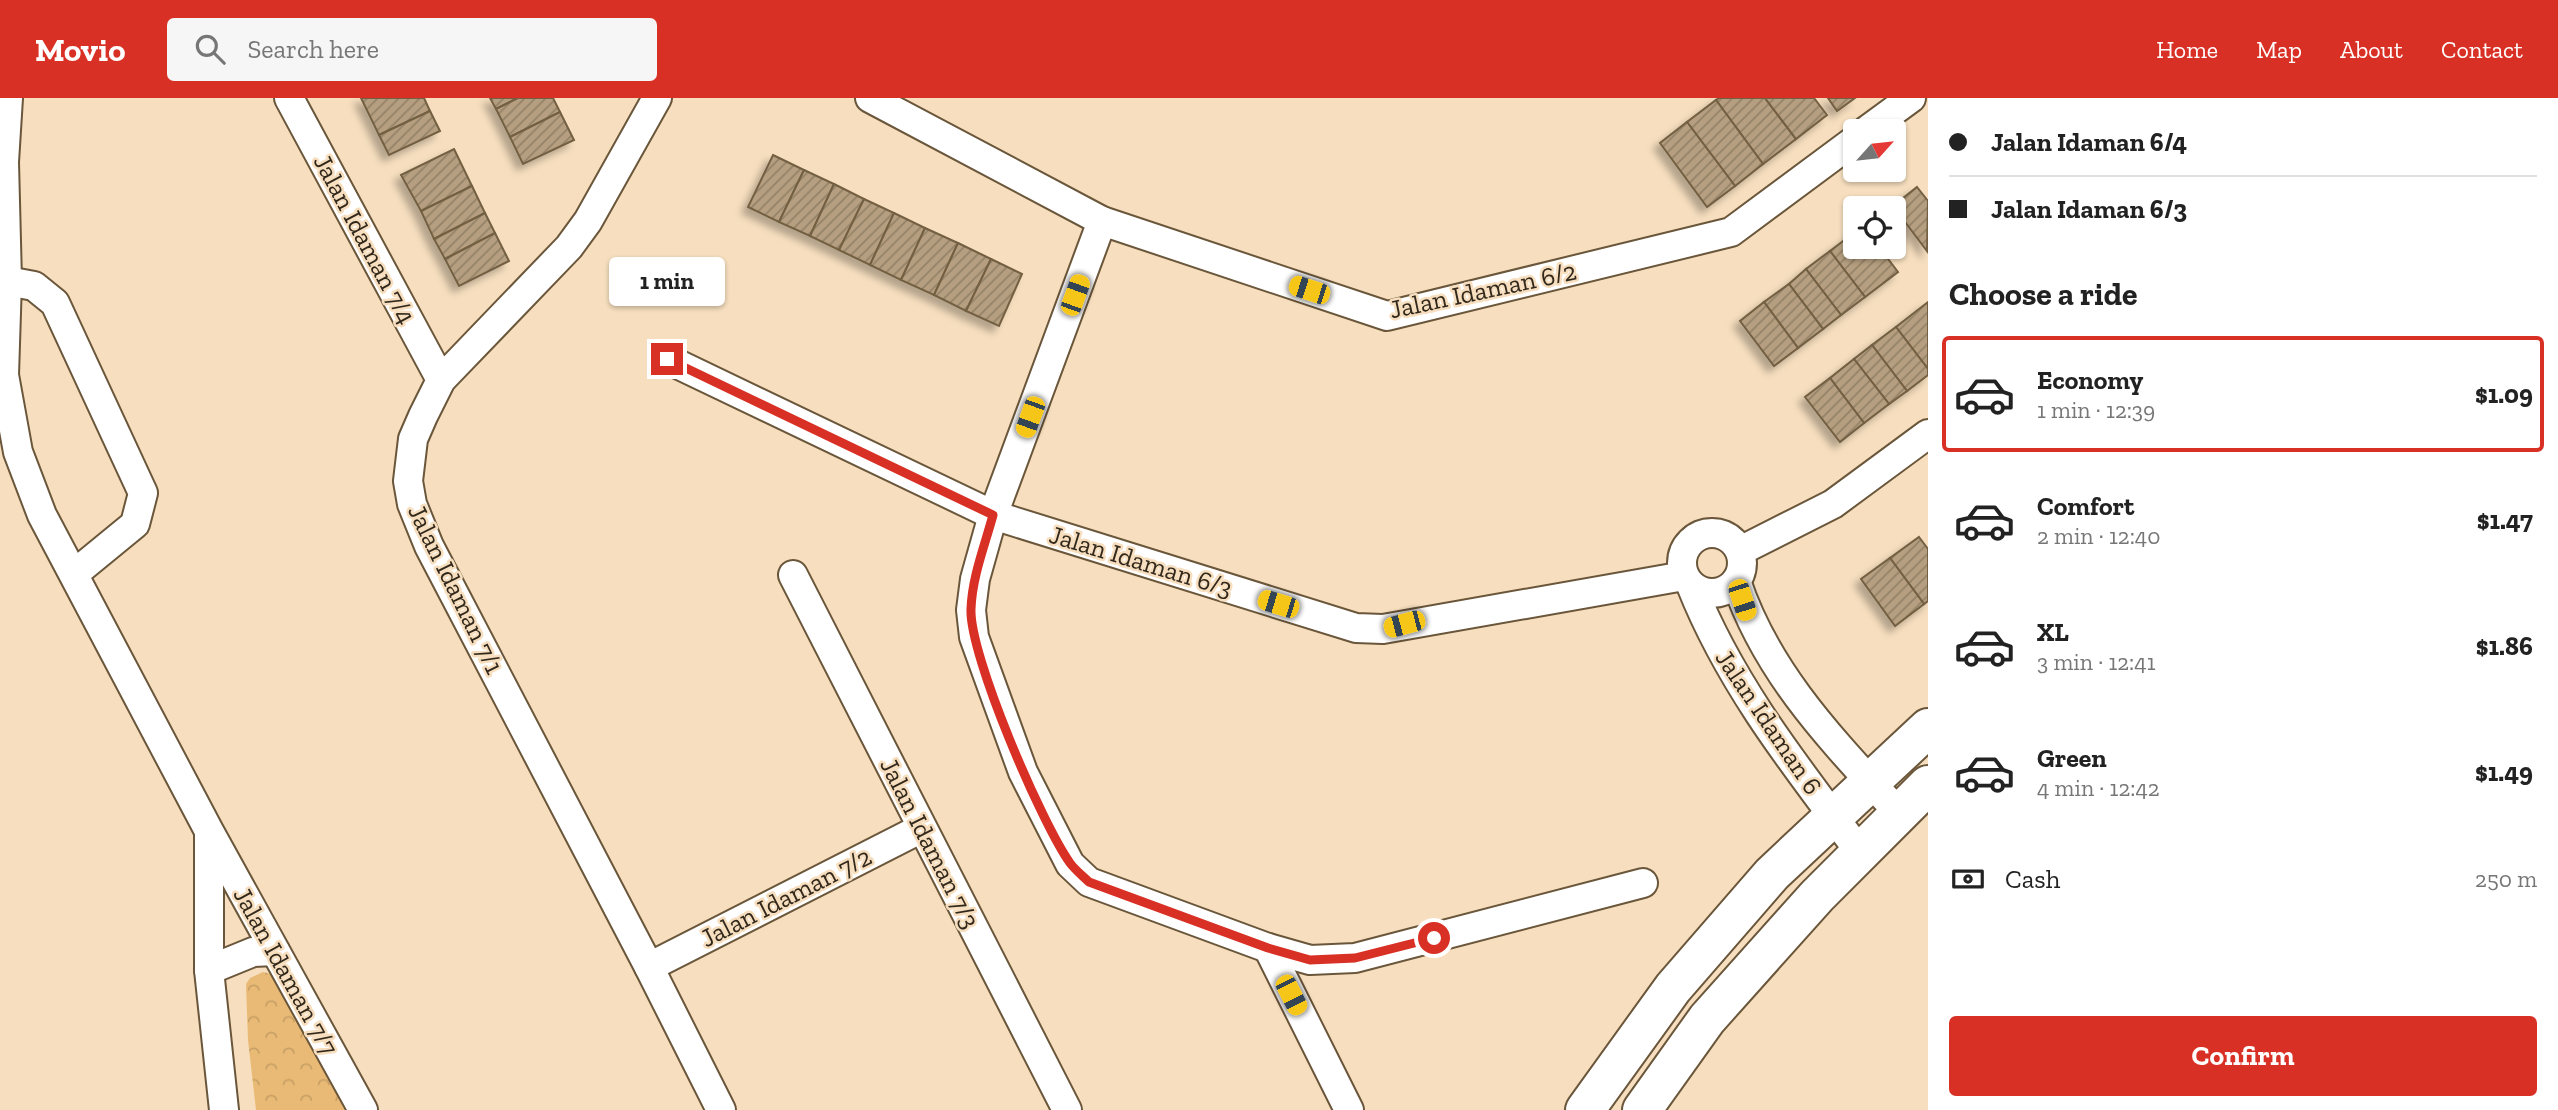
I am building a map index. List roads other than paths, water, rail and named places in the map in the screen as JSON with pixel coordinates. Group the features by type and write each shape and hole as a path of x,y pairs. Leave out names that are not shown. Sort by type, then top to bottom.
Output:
{"main road":[{"path":"1585,1110 1673,988 1772,874 1928,728"},
{"path":"1642,1110 1707,1019 1860,852 1928,785"}],"street":[{"name":"Jalan Idaman 7/7","path":"8,98 4,162 7,281 4,374 18,452 42,515 209,831 363,1110"},
{"name":"Jalan Idaman 7/4","path":"289,98 441,380"},
{"name":"Jalan Idaman 6/2","path":"870,98 1102,221 1387,316 1731,232 1843,148"},
{"path":"1882,119 1911,98"},
{"name":"Jalan Idaman 7/1","path":"649,103 588,221 569,247 441,380 413,439 408,481 412,504 429,546 721,1110"},
{"path":"1102,221 993,515 975,579 971,610 974,637 1023,772 1070,864 1089,882 1118,894 1268,948 1310,960 1355,958 1643,883"},
{"path":"7,281 34,286 55,303 143,493 135,524 74,574"},
{"name":"Jalan Idaman 6/3","path":"667,359 993,515 1367,629 1687,580"},
{"path":"1740,551 1833,504 1928,435"},
{"path":"1708,532 1727,536 1740,551 1741,571 1736,581 1720,593 1709,593 1687,580 1681,557 1685,548 1699,534 1708,532"},
{"name":"Jalan Idaman 7/3","path":"793,575 1067,1110"},
{"name":"Jalan Idaman 6","path":"1687,580 1737,681 1860,852"},
{"name":"Jalan Idaman 6","path":"1736,581 1749,620 1771,660 1898,812"},
{"name":"Jalan Idaman 7/2","path":"649,967 922,828"},
{"name":"Jalan Idaman 7/7","path":"209,831 209,970 224,1110"},
{"path":"1268,948 1349,1110"},
{"path":"209,970 253,953 275,951"}]}
